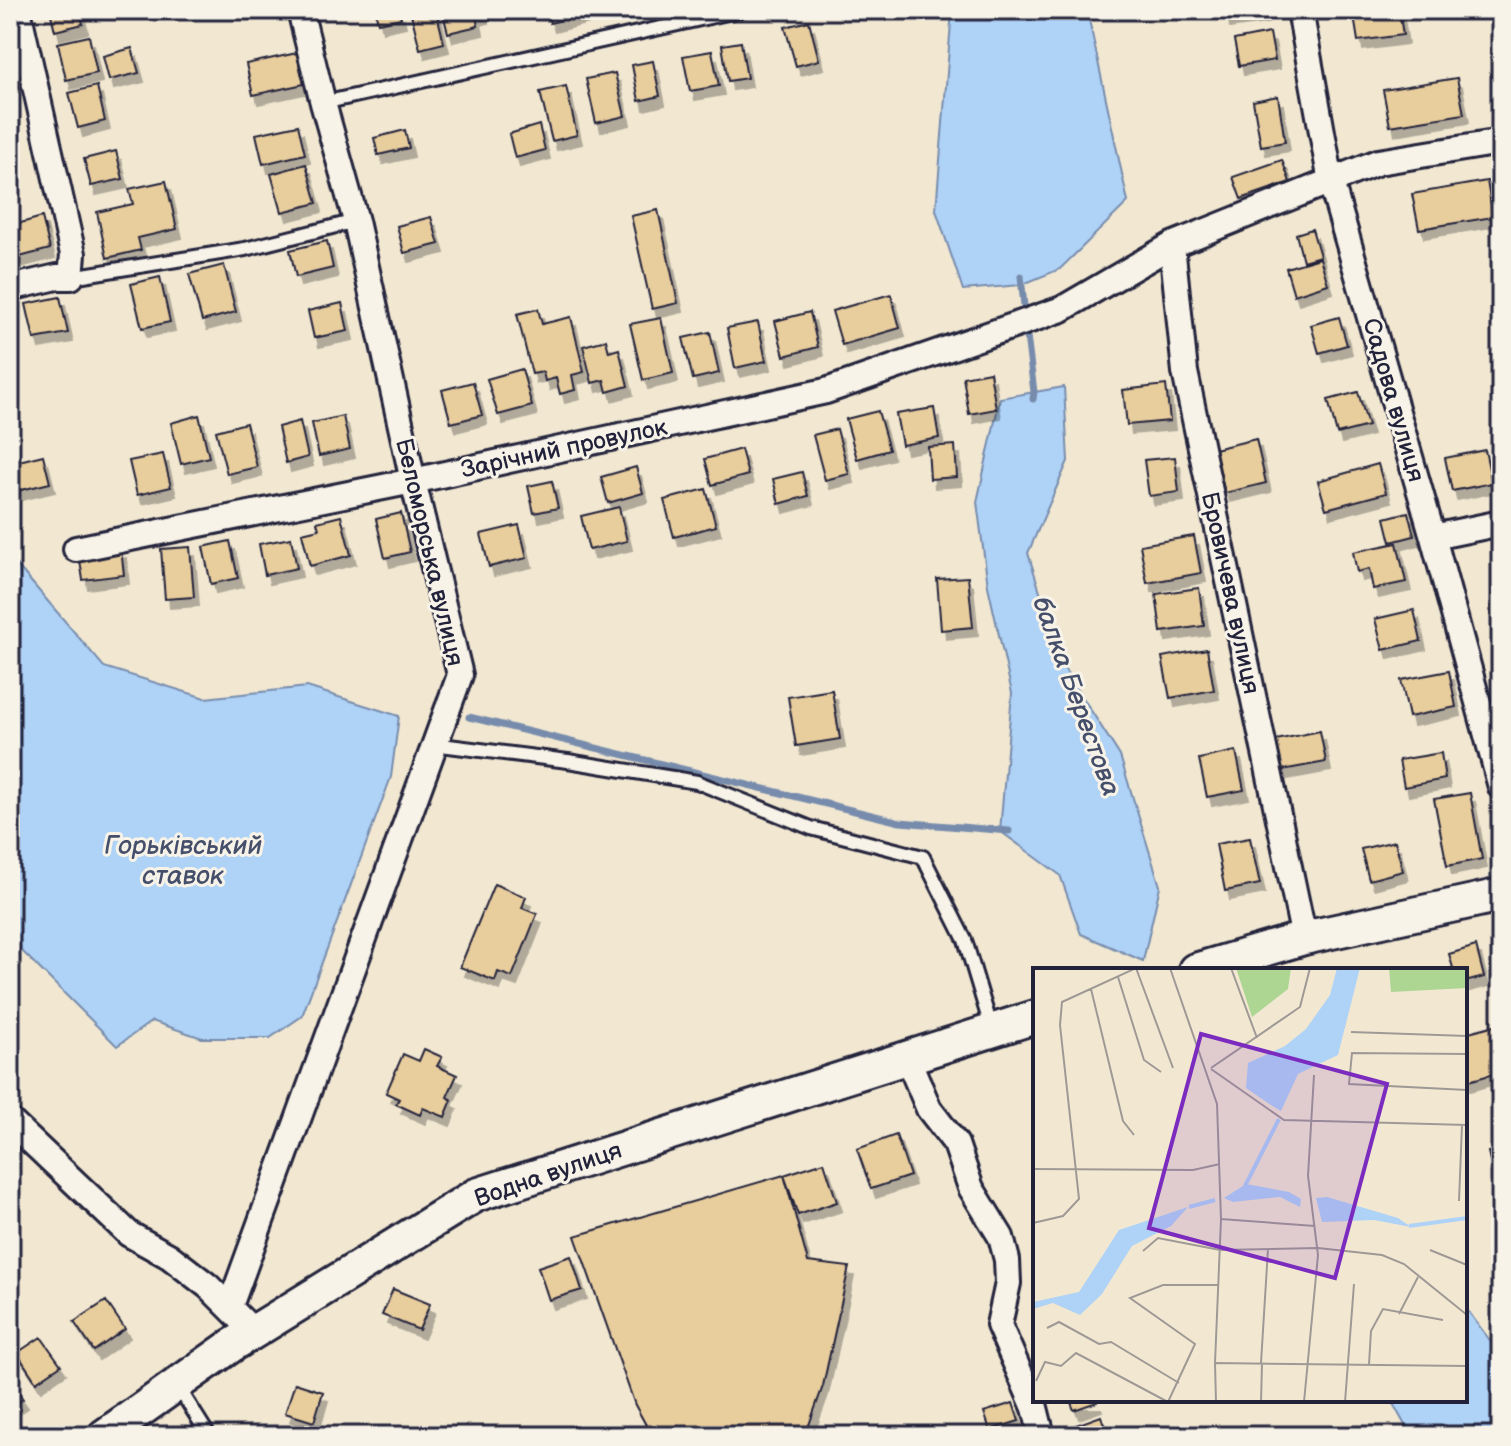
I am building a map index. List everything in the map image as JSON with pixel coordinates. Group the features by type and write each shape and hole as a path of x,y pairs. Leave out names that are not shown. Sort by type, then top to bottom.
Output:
{"street":[{"path":"10,288 57,277 71,277 73,254 18,10"},
{"name":"Беломорська вулиця","path":"230,1306 460,675 413,481 356,221 300,10"},
{"name":"Садова вулиця","path":"1300,10 1331,182 1501,787"},
{"name":"Зарічний провулок","path":"76,549 413,481 826,391 1062,309 1172,245 1378,162 1501,142"},
{"name":"Бровичева вулиця","path":"1172,245 1185,372 1304,938"},
{"path":"1433,537 1501,523"},
{"path":"1202,968 1304,938 1501,895"},
{"name":"Водна вулиця","path":"104,1436 254,1332 476,1195 1033,1018"},
{"path":"907,1057 929,1109 956,1144 971,1188 1001,1237 1007,1260 1008,1283 999,1325 1035,1408 1042,1436"},
{"path":"10,1121 129,1234 169,1256 230,1306 254,1332"}],"lane":[{"path":"323,103 741,10"},
{"path":"71,277 245,249 356,221"},
{"path":"433,744 568,761 697,782 811,828 923,857 965,940 992,1030"},
{"path":"177,1385 209,1436"}],"water":[{"path":"952,10 1087,10 1128,202 1060,269 1021,285 963,290 936,210"},
{"path":"1064,387 1068,461 1028,553 1064,668 1120,756 1160,886 1143,961 1081,934 1060,875 1000,831 1012,693 988,586 977,502 1000,398"},
{"name":"Горьківський ставок","path":"10,557 104,667 205,698 307,687 399,716 391,777 302,1016 270,1038 202,1038 152,1021 117,1046 10,939"},
{"path":"1467,1310 1501,1355 1501,1436 1411,1436 1392,1402 1467,1402"}],"building":[{"path":"50,10 80,10 83,24 55,31"},
{"path":"375,10 399,10 401,18 378,23"},
{"path":"410,10 436,10 444,43 420,49"},
{"path":"442,10 482,10 483,14 476,16 478,26 448,33"},
{"path":"546,10 587,10 588,13 550,23"},
{"path":"1224,10 1262,10 1263,14 1225,19"},
{"path":"1353,10 1399,10 1403,35 1358,41"},
{"path":"809,21 819,60 796,66 785,27"},
{"path":"1270,33 1275,60 1239,66 1234,40"},
{"path":"89,36 97,73 66,80 58,43"},
{"path":"741,42 747,78 728,81 722,45"},
{"path":"132,48 139,73 109,80 103,56"},
{"path":"712,51 719,86 690,91 683,56"},
{"path":"297,53 304,84 253,95 246,64"},
{"path":"653,61 660,96 639,101 632,65"},
{"path":"615,73 625,116 596,123 586,79"},
{"path":"1457,78 1464,114 1390,126 1383,90"},
{"path":"97,86 105,121 78,128 69,93"},
{"path":"566,86 577,135 552,141 540,92"},
{"path":"1278,96 1285,142 1261,146 1253,101"},
{"path":"10,107 17,135 10,137"},
{"path":"298,125 305,154 263,164 256,134"},
{"path":"539,125 545,150 515,158 509,134"},
{"path":"405,130 409,148 378,155 374,138"},
{"path":"116,151 123,179 91,186 84,159"},
{"path":"1282,160 1290,182 1241,199 1233,177"},
{"path":"306,164 317,203 282,212 271,174"},
{"path":"166,181 177,229 138,238 141,250 107,258 97,212 133,204 129,189"},
{"path":"1487,181 1493,217 1419,229 1412,194"},
{"path":"658,210 678,303 652,309 631,216"},
{"path":"42,217 50,249 12,259 10,226"},
{"path":"431,217 439,244 404,253 397,226"},
{"path":"1312,229 1320,256 1303,261 1296,234"},
{"path":"327,241 333,268 296,277 290,250"},
{"path":"1320,258 1328,284 1294,295 1286,268"},
{"path":"224,265 236,312 202,321 189,274"},
{"path":"160,277 170,322 142,328 131,284"},
{"path":"891,294 900,328 842,345 832,311"},
{"path":"60,297 68,333 34,339 26,304"},
{"path":"342,303 348,331 314,338 308,311"},
{"path":"538,309 542,324 571,317 584,372 572,375 575,390 560,394 556,378 545,381 543,372 532,374 517,314"},
{"path":"810,312 818,347 784,356 775,321"},
{"path":"1339,317 1347,345 1319,353 1311,325"},
{"path":"661,318 673,373 643,380 630,324"},
{"path":"758,322 766,361 735,368 727,328"},
{"path":"710,332 719,373 693,379 683,338"},
{"path":"606,340 609,352 619,349 628,386 607,392 604,380 592,383 583,346"},
{"path":"522,369 532,406 498,415 487,379"},
{"path":"990,372 996,409 969,414 963,377"},
{"path":"473,382 482,415 451,423 442,390"},
{"path":"1166,385 1170,421 1127,425 1123,390"},
{"path":"1358,392 1368,426 1337,434 1328,400"},
{"path":"934,408 939,438 902,445 896,414"},
{"path":"878,411 889,450 857,459 846,419"},
{"path":"199,415 209,457 181,464 171,423"},
{"path":"343,416 350,449 319,456 312,423"},
{"path":"300,421 308,457 286,463 278,427"},
{"path":"246,423 257,467 227,474 216,431"},
{"path":"837,429 849,474 825,480 813,435"},
{"path":"1256,439 1266,483 1225,493 1214,449"},
{"path":"955,445 957,477 930,479 928,447"},
{"path":"741,449 748,475 712,485 705,459"},
{"path":"1485,450 1492,483 1452,491 1445,458"},
{"path":"163,454 171,487 137,495 129,461"},
{"path":"43,455 50,483 17,491 11,463"},
{"path":"1175,457 1179,492 1149,496 1144,460"},
{"path":"1378,464 1386,493 1326,509 1318,481"},
{"path":"636,467 643,493 608,503 601,477"},
{"path":"802,472 808,496 779,504 773,479"},
{"path":"552,481 558,508 534,513 528,486"},
{"path":"706,489 716,526 674,537 664,500"},
{"path":"619,507 627,541 589,550 581,516"},
{"path":"1408,512 1414,536 1391,542 1385,518"},
{"path":"401,513 410,552 385,558 376,519"},
{"path":"341,516 351,555 310,566 302,533 319,529 317,522"},
{"path":"519,525 527,558 489,567 481,534"},
{"path":"1194,536 1201,573 1147,583 1140,545"},
{"path":"291,538 297,568 265,575 259,544"},
{"path":"230,541 238,578 211,584 203,547"},
{"path":"1397,543 1406,582 1373,589 1369,569 1357,572 1353,552"},
{"path":"190,547 194,597 165,599 161,549"},
{"path":"121,549 124,575 83,580 79,554"},
{"path":"968,577 973,627 941,630 937,579"},
{"path":"1199,588 1204,626 1161,632 1156,594"},
{"path":"1414,610 1421,641 1383,650 1375,619"},
{"path":"1207,649 1214,690 1170,698 1162,657"},
{"path":"1449,671 1456,707 1409,717 1401,680"},
{"path":"832,690 840,739 796,746 788,697"},
{"path":"1320,731 1326,762 1282,770 1276,740"},
{"path":"1236,751 1244,790 1207,797 1199,759"},
{"path":"1441,753 1445,779 1404,787 1399,760"},
{"path":"1470,793 1482,859 1447,866 1434,799"},
{"path":"1250,838 1260,884 1225,891 1216,844"},
{"path":"1395,841 1403,871 1369,880 1361,849"},
{"path":"494,884 526,897 522,908 537,914 512,977 498,972 495,981 460,967"},
{"path":"1476,946 1484,977 1467,981 1467,968 1453,968 1449,954"},
{"path":"1499,1024 1501,1072 1467,1081 1467,1032"},
{"path":"424,1049 442,1057 437,1066 457,1075 447,1097 452,1100 445,1117 423,1108 420,1115 396,1104 399,1099 386,1093 403,1054 419,1061"},
{"path":"896,1135 910,1176 871,1189 857,1149"},
{"path":"1501,1149 1501,1207 1488,1152"},
{"path":"824,1162 837,1202 798,1215 784,1175"},
{"path":"784,1175 808,1262 849,1267 823,1386 805,1436 652,1436 635,1405 575,1236"},
{"path":"571,1256 582,1290 549,1300 538,1267"},
{"path":"393,1289 430,1304 419,1330 382,1315"},
{"path":"106,1301 125,1329 94,1351 74,1322"},
{"path":"41,1337 61,1365 36,1382 17,1353"},
{"path":"10,1381 23,1399 10,1408"},
{"path":"295,1383 323,1392 314,1422 285,1413"},
{"path":"1071,1402 1097,1402 1074,1410"},
{"path":"1013,1403 1019,1421 990,1430 984,1412"},
{"path":"1101,1416 1108,1436 1076,1436 1073,1426"},
{"path":"1020,1427 1023,1436 991,1436"}],"waterway":[{"name":"балка Берестова","path":"1021,276 1025,316"},
{"name":"балка Берестова","path":"1026,328 1033,399"},
{"path":"469,717 900,822 1009,831"}]}
